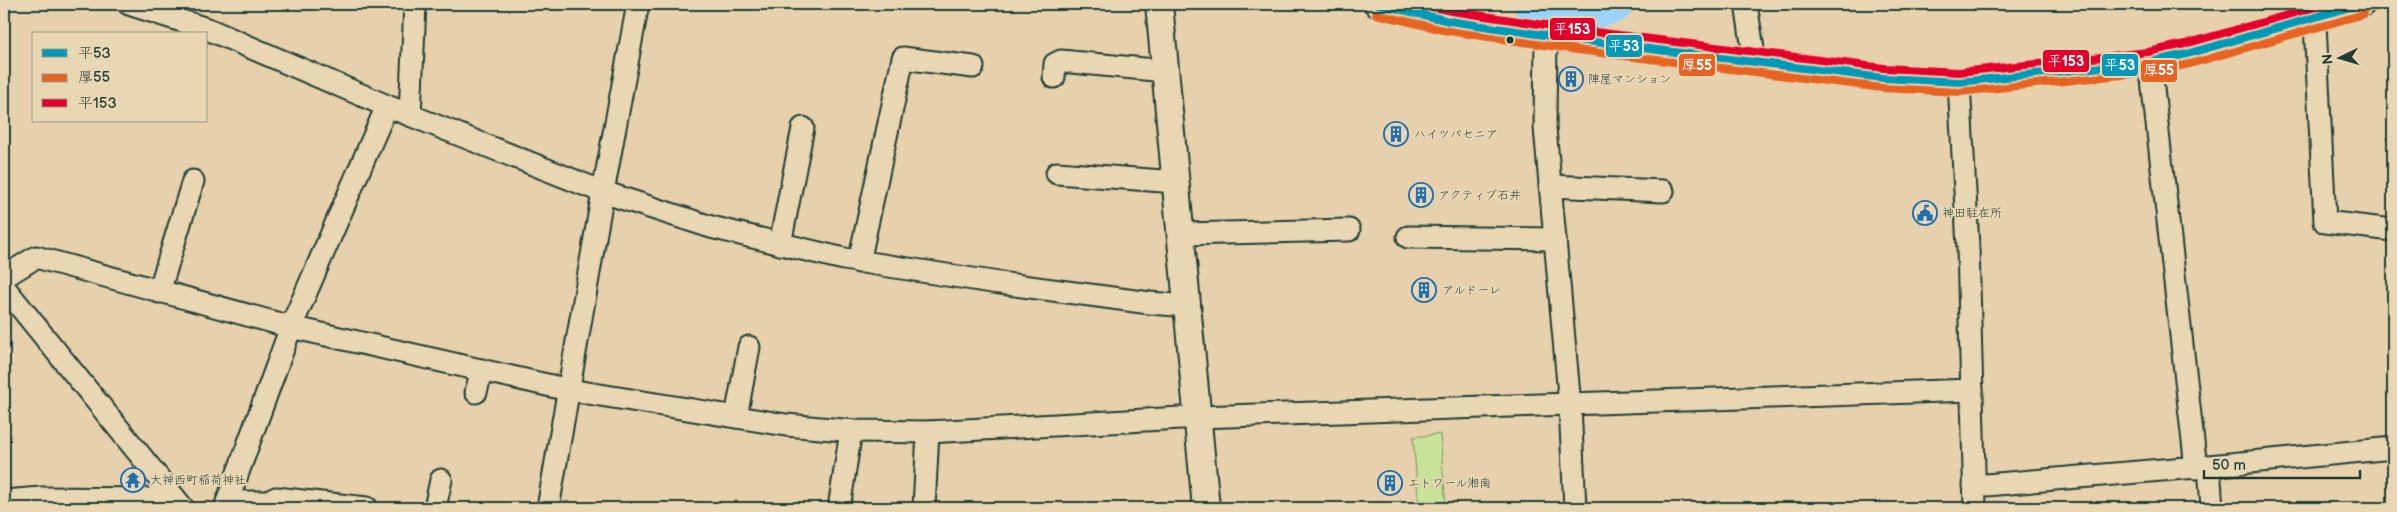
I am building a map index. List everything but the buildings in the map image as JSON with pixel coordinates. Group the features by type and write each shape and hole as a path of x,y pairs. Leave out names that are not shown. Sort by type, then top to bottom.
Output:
{"street":[{"path":"129,4 210,30 386,106 603,192 710,227 859,262 1085,294 1188,306"},
{"path":"410,115 416,4"},
{"path":"548,508 638,4"},
{"path":"1159,4 1182,234 1206,508"},
{"path":"1378,4 1448,21 1546,35 1883,78 1959,82 2150,62 2187,54 2315,10 2361,4"},
{"path":"1746,4 1755,62"},
{"path":"2315,10 2325,222 2393,230"},
{"path":"1546,35 1545,128 1570,406 1576,508"},
{"path":"859,262 892,154 903,58 961,59"},
{"path":"1062,61 1166,71"},
{"path":"2150,62 2202,467 2212,508"},
{"path":"1959,82 1968,247 1974,508"},
{"path":"367,508 276,498 271,505 226,505 291,327 386,106"},
{"path":"780,244 802,128"},
{"path":"1057,174 1176,182"},
{"path":"160,292 193,181"},
{"path":"1550,186 1663,191"},
{"path":"1182,234 1349,230"},
{"path":"1408,237 1555,239"},
{"path":"4,278 36,257 291,327 569,390 786,425 850,431 928,432 1199,417 1570,406 1972,390"},
{"path":"4,287 184,508"},
{"path":"736,417 749,346"},
{"path":"476,392 482,370"},
{"path":"839,508 850,431"},
{"path":"924,508 928,432"},
{"path":"1974,486 2202,467 2393,448"},
{"path":"435,508 441,480"},
{"path":"4,501 41,498 154,499 166,487"}],"green space":[{"path":"1440,434 1446,508 1419,508 1413,437"}],"waterway":[{"path":"1533,4 1586,12 1614,4"}],"transit line":[{"name":"平53","path":"1378,4 1449,21 1578,40 1883,78 1959,82 2150,62 2187,54 2361,4"},
{"name":"平153","path":"1420,4 1451,11 1579,30 1884,68 1959,72 2148,52 2185,44 2326,4"},
{"name":"厚55","path":"1376,14 1448,31 1577,50 1882,88 1959,92 2152,72 2190,64 2364,14"}],"place":[{"name":"陣屋マンション","path":"1571,79"},
{"name":"ハイツパセニア","path":"1396,134"},
{"name":"アクティブ石井","path":"1421,195"},
{"name":"神田駐在所","path":"1925,213"},
{"name":"アルドーレ","path":"1424,290"},
{"name":"大神西町稲荷神社","path":"133,480"},
{"name":"エトワール湘南","path":"1390,483"}]}
